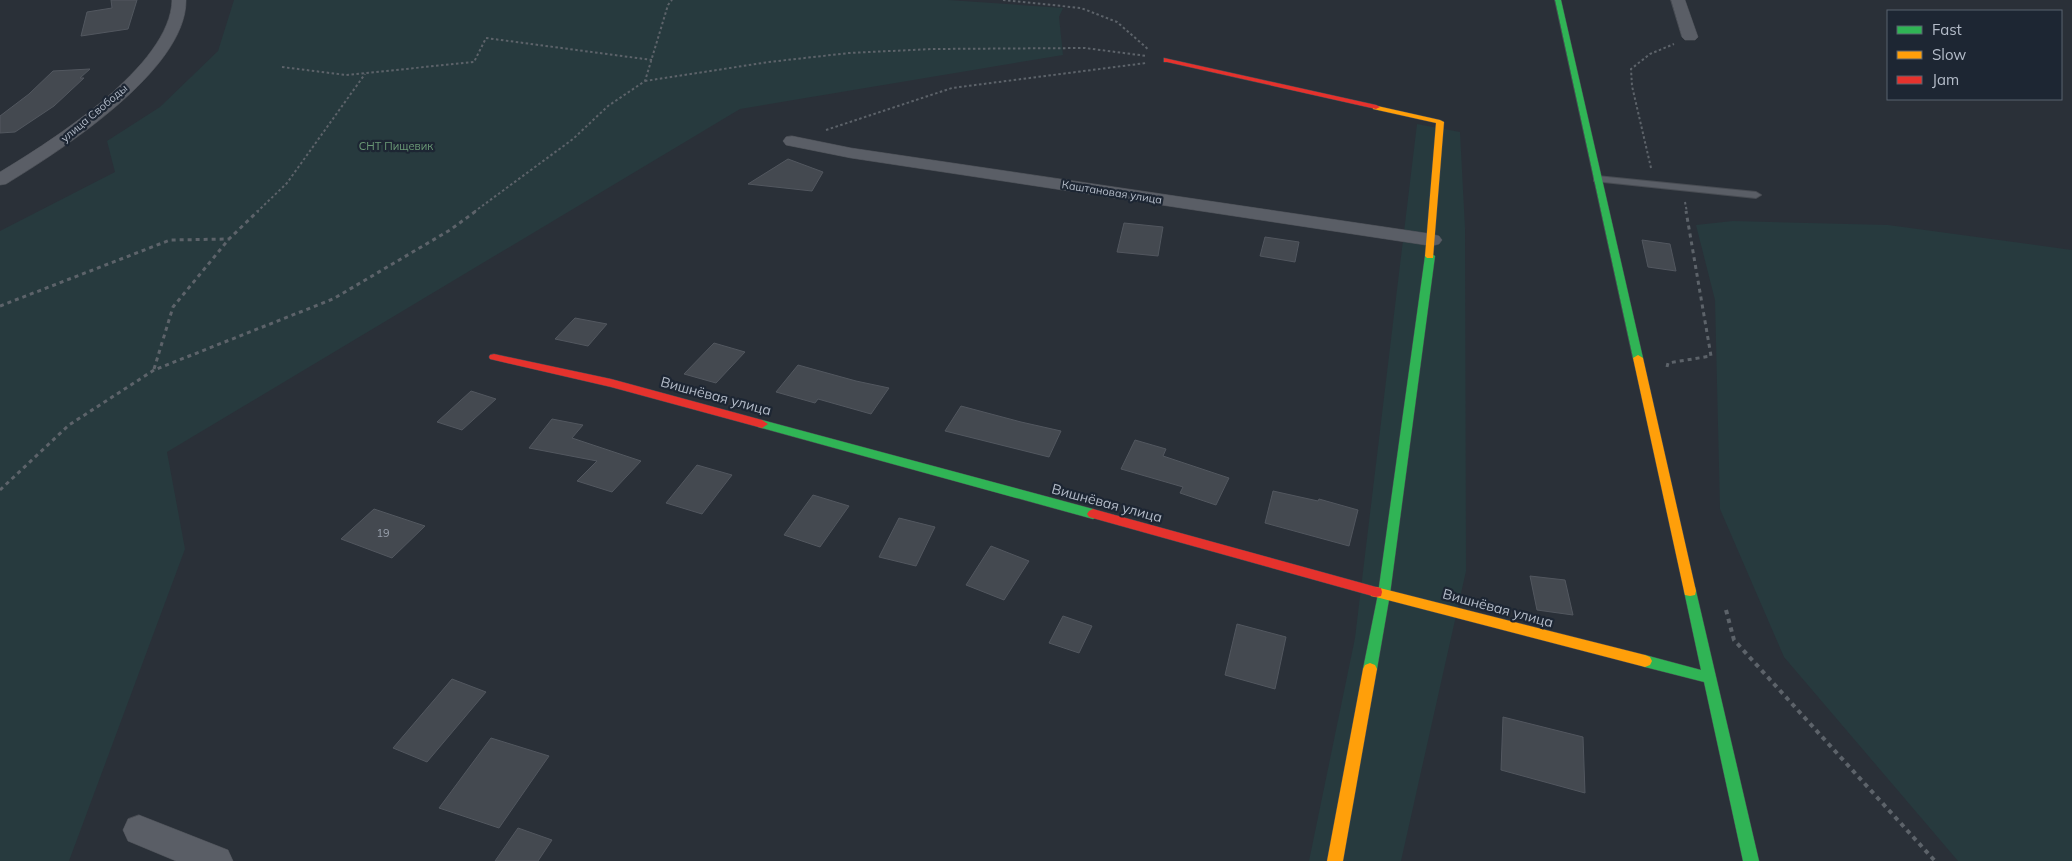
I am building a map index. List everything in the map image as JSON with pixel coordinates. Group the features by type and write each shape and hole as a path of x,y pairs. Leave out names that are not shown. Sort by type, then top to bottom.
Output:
{"street":[{"name":"улица Свободы","path":"0,180 57,145 121,94 163,48 179,8 179,0"},
{"path":"1558,0 1751,861"},
{"path":"1678,0 1690,37"},
{"path":"1167,60 1440,122 1432,240 1384,594 1335,861"},
{"name":"Каштановая улица","path":"792,141 851,153 1432,240"},
{"name":"Вишнёвая улица","path":"494,357 611,383 1384,594 1711,678"},
{"path":"139,830 216,861"}],"lane":[{"path":"1597,179 1756,195"}],"path":[{"path":"645,81 668,5 672,0"},
{"path":"1003,0 1080,8 1117,22 1148,49 1167,60"},
{"path":"1666,373 1668,363 1711,356 1685,198 1670,186 1655,180 1632,86 1631,69 1650,54 1690,37"},
{"path":"282,67 346,75 474,62 486,38 652,60"},
{"path":"0,490 69,425 154,370 341,294 450,230 573,139 608,106 645,81 769,62 848,53 932,49 1086,48 1133,53 1167,60"},
{"path":"792,141 952,88 1167,60"},
{"path":"154,370 173,307 229,239 287,183 364,74"},
{"path":"0,306 170,240 229,239"},
{"path":"1724,602 1734,640 1935,861"}],"green space":[{"name":"СНТ Пищевик","path":"234,0 948,0 1063,8 1059,17 1063,55 740,109 167,452 185,549 69,861 0,861 0,231 115,172 107,141 160,107 218,51"},
{"path":"1417,124 1460,132 1465,228 1466,571 1401,861 1309,861 1355,638"},
{"path":"1733,221 1888,225 2072,250 2072,861 1958,861 1784,657 1720,509 1715,300 1696,225"}],"building":[{"path":"111,0 137,0 128,29 81,36 87,12 112,8"},
{"path":"90,69 80,78 84,78 54,106 15,132 0,133 0,116 29,94 53,71"},
{"path":"788,159 823,172 812,191 748,184"},
{"path":"1124,223 1163,227 1158,256 1117,252"},
{"path":"1265,237 1299,242 1295,262 1260,256"},
{"path":"1642,240 1670,244 1676,271 1648,267"},
{"path":"575,318 607,324 588,346 555,339"},
{"path":"714,343 745,352 716,383 684,374"},
{"path":"798,365 889,388 871,414 818,399 815,403 776,392"},
{"path":"471,391 496,399 462,430 437,422"},
{"path":"961,406 1061,431 1049,457 945,431"},
{"path":"552,419 583,425 572,438 641,461 612,492 577,481 597,461 529,448"},
{"path":"1135,440 1166,449 1163,456 1229,478 1216,505 1180,493 1183,487 1121,469"},
{"path":"697,465 732,475 702,514 666,503"},
{"path":"1273,491 1318,501 1319,499 1358,510 1349,546 1265,523"},
{"path":"813,495 849,506 820,547 784,535"},
{"path":"374,509 425,526 392,558 341,539"},
{"path":"899,518 935,527 916,566 879,557"},
{"path":"991,546 1029,561 1004,600 966,585"},
{"path":"1530,576 1565,580 1573,615 1537,610"},
{"path":"1063,616 1092,626 1079,653 1049,643"},
{"path":"1237,624 1286,637 1275,689 1225,675"},
{"path":"452,679 486,692 427,762 393,748"},
{"path":"1503,717 1583,737 1585,793 1501,770"},
{"path":"491,738 549,756 499,828 439,808"},
{"path":"518,828 552,840 538,861 495,861"}],"traffic: fast":[{"path":"1558,0 1638,358"},
{"path":"1370,669 1384,594 1430,256"},
{"path":"762,424 1093,514"},
{"path":"1690,591 1751,861"},
{"path":"1645,661 1711,678"}],"traffic: slow":[{"path":"1376,107 1440,122 1430,256"},
{"path":"1638,358 1690,591"},
{"path":"1376,592 1645,661"},
{"path":"1335,861 1370,669"}],"traffic: jam":[{"path":"1167,60 1376,107"},
{"path":"494,357 611,383 762,424"},
{"path":"1093,514 1376,592"}]}
